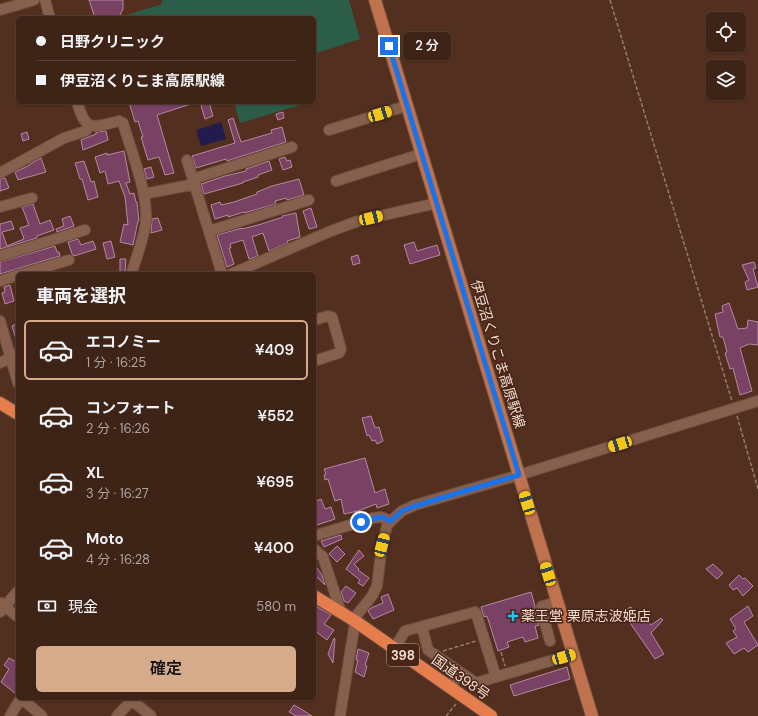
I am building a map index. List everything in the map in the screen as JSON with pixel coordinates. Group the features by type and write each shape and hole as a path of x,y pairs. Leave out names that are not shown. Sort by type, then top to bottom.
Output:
{"highway":[{"path":"0,403 16,413"},
{"name":"国道398号","path":"316,597 355,621 491,716"}],"main road":[{"name":"伊豆沼くりこま高原駅線","path":"375,0 592,716"}],"street":[{"path":"0,10 34,0"},
{"path":"45,0 49,16"},
{"path":"78,104 82,118 89,126 97,126 119,121 123,123 144,194 146,220 132,272"},
{"path":"329,130 406,106"},
{"path":"0,173 64,138 86,131 89,126"},
{"path":"144,194 194,182 292,147"},
{"path":"336,181 422,154"},
{"path":"187,160 221,272"},
{"path":"0,207 32,198"},
{"path":"209,231 309,200"},
{"path":"236,272 358,221 436,203"},
{"path":"0,256 85,230"},
{"path":"29,272 70,260"},
{"path":"0,281 16,276"},
{"path":"316,319 328,316 332,317 341,349 339,353 316,360"},
{"path":"0,321 14,355 16,369"},
{"path":"0,363 14,355"},
{"path":"340,716 356,616 372,596 377,586 382,545 387,526 402,511 758,401"},
{"path":"316,535 373,518 381,517 391,521"},
{"path":"316,551 323,557 341,612"},
{"path":"16,593 2,607 16,616"},
{"path":"550,641 541,609 542,606 557,602"},
{"path":"394,649 405,631 475,612 496,677"},
{"path":"422,626 428,650 476,683 573,654"},
{"path":"449,687 460,672"},
{"path":"10,716 20,700"},
{"path":"23,700 42,716"},
{"path":"117,716 131,700"},
{"path":"133,700 151,716"}],"path":[{"path":"610,0 758,489"},
{"path":"435,655 437,652 484,638"},
{"path":"446,716 462,696"}],"green space":[{"path":"162,0 349,0 360,39 316,53 316,16 127,15 162,4"},
{"path":"235,104 303,104 240,123"}],"shaded area":[{"path":"221,122 226,139 201,146 196,130"}],"building":[{"path":"89,0 123,0 123,9 119,16 94,16"},
{"path":"130,104 191,104 157,115 174,173 165,175 159,157 148,160 138,121 135,122"},
{"path":"201,104 210,104 213,116 205,119"},
{"path":"283,112 284,118 278,120 276,114"},
{"path":"233,118 241,142 272,133 271,130 282,127 286,142 227,161 226,159 196,168 192,156 235,143 228,120"},
{"path":"106,131 108,140 83,150 81,140 96,134 96,132"},
{"path":"27,132 29,139 23,141 21,134"},
{"path":"124,151 130,182 126,183 130,194 134,193 137,202 139,221 133,245 120,242 124,224 128,225 125,197 119,181 108,184 105,171 100,173 95,157 107,153 107,155"},
{"path":"285,157 287,161 290,160 292,167 283,170 279,159"},
{"path":"41,158 46,172 18,180 15,172"},
{"path":"84,161 91,182 94,181 98,197 88,200 82,179 80,179 75,163"},
{"path":"269,161 272,170 243,183 204,194 201,184 246,171 246,169"},
{"path":"151,167 154,177 147,179 144,169"},
{"path":"5,178 9,188 0,191 0,179"},
{"path":"299,179 304,195 287,200 286,198 275,201 276,204 215,219 211,205 220,202 221,205 234,202 257,194 257,192 272,186"},
{"path":"33,204 40,224 50,220 54,230 37,236 37,238 0,249 0,224 11,221 14,229 2,232 7,246 24,239 20,228 29,225 22,207"},
{"path":"311,208 317,227 309,229 303,211"},
{"path":"296,213 300,237 287,241 288,243 269,251 263,233 252,237 258,256 249,259 243,240 230,244 231,248 229,248 234,264 227,267 217,235 258,225 283,217 282,216"},
{"path":"70,216 74,226 57,232 56,229 64,226 62,219"},
{"path":"158,218 162,230 151,233 152,219"},
{"path":"78,239 81,245 93,241 96,249 74,256 68,242"},
{"path":"111,241 115,257 107,259 103,243"},
{"path":"414,242 417,251 437,245 440,255 410,264 404,245"},
{"path":"55,246 60,256 0,274 0,262"},
{"path":"358,255 360,263 353,265 351,257"},
{"path":"120,259 126,259 125,272 120,272"},
{"path":"754,262 756,268 753,269 758,287 747,290 745,282 749,280 742,265"},
{"path":"10,285 14,301 5,304 2,293 5,292 4,287"},
{"path":"729,303 738,329 747,328 748,320 758,322 758,345 749,344 740,348 752,391 740,395 733,368 730,369 725,353 727,352 723,337 720,337 715,314 723,312 722,306"},
{"path":"16,324 16,339 12,326"},
{"path":"371,416 375,428 379,427 383,441 377,444 375,440 372,441 369,435 367,436 362,418"},
{"path":"365,458 375,493 385,489 389,504 377,508 376,504 358,511 344,514 341,499 335,501 328,479 325,480 324,475 326,474 324,469"},
{"path":"321,499 325,509 331,507 335,519 316,525 316,501"},
{"path":"341,535 342,539 324,547 321,541"},
{"path":"337,546 345,554 337,562 329,554"},
{"path":"359,550 364,556 354,564 359,569 358,570 369,578 363,586 358,583 360,580 346,569"},
{"path":"713,564 723,573 717,579 706,569"},
{"path":"316,567 322,575 325,585 316,576"},
{"path":"739,575 743,579 745,578 753,586 743,596 737,588 733,590 729,585"},
{"path":"346,586 356,593 348,603 344,601 341,592"},
{"path":"531,592 539,625 535,626 538,638 525,642 523,637 507,642 509,647 498,651 487,616 484,617 481,607"},
{"path":"388,594 394,610 373,619 368,611 371,608 383,603 381,597"},
{"path":"316,606 331,615 324,624 334,630 327,640 316,632"},
{"path":"748,606 753,616 744,622 758,645 748,652 744,648 734,654 726,643 737,637 733,631 736,629 730,619"},
{"path":"631,607 638,621 645,617 651,625 661,618 663,620 651,633 664,654 655,659 627,620 622,611"},
{"path":"334,638 335,639 333,663 328,654"},
{"path":"358,649 369,653 365,665 367,666 364,677 355,672 358,660 356,660"},
{"path":"9,658 16,662 16,694 1,682 9,669 4,665"},
{"path":"567,667 570,679 514,696 510,685"},
{"path":"294,705 312,716 296,716 289,712"}],"place":[{"name":"薬王堂 栗原志波姫店","path":"513,616"}],"route":[{"path":"361,522 381,517 391,521 402,511 415,506 519,475 389,46"}]}
